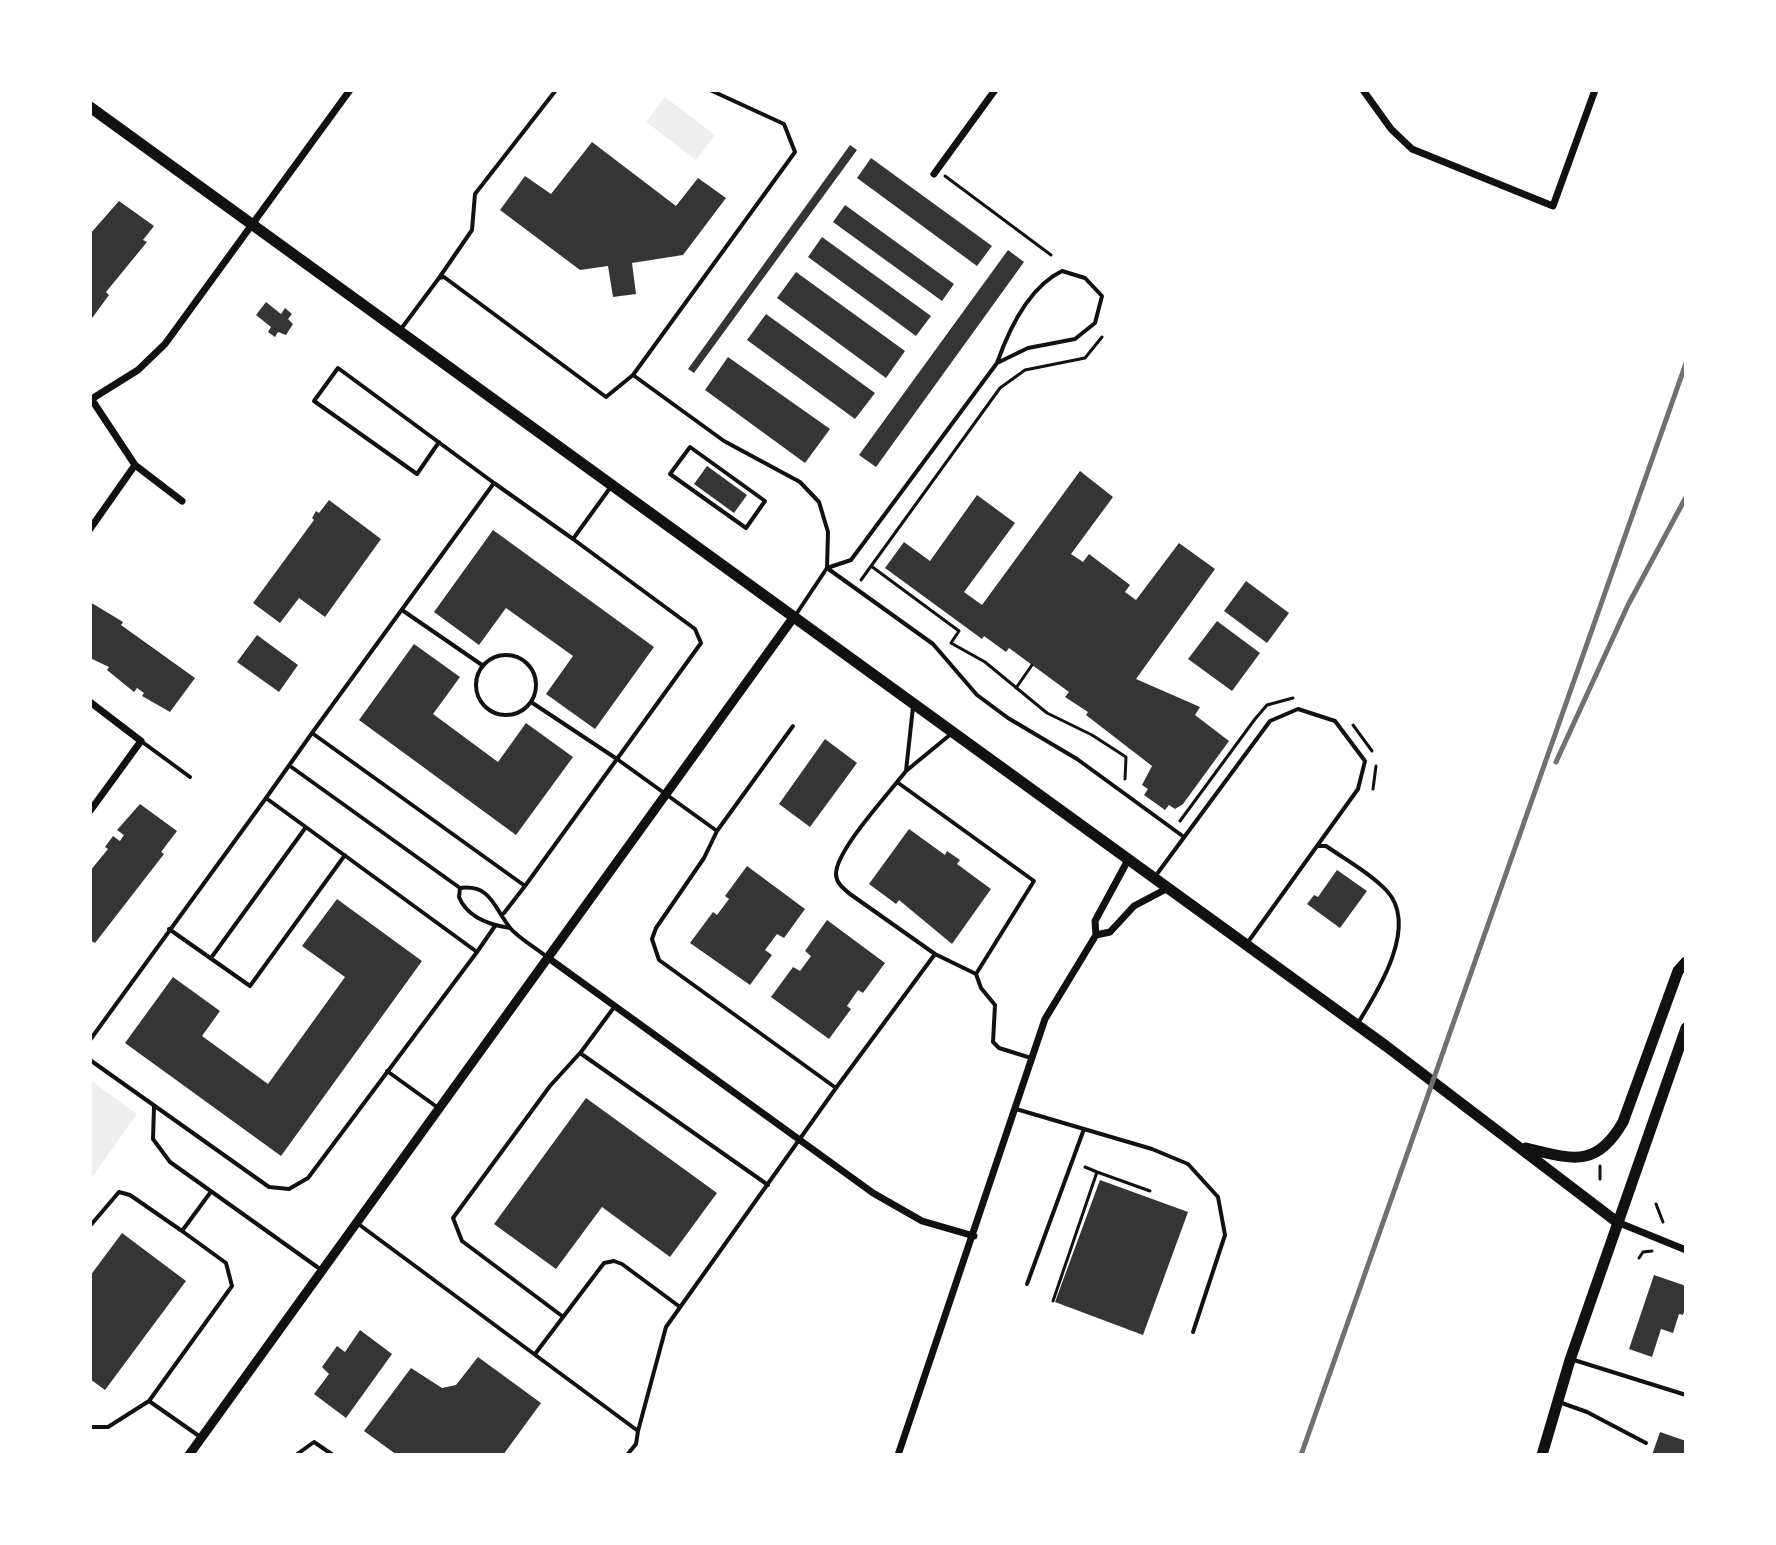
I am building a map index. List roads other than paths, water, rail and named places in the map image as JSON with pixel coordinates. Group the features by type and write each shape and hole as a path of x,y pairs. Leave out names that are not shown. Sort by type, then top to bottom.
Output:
{"main road":[{"path":"90,107 1357,1025 1617,1222"},
{"path":"1521,1147 1571,1159 1593,1155 1611,1144 1623,1122 1678,971 1686,962"},
{"path":"1542,1455 1570,1360 1686,1028"}],"street":[{"path":"182,501 135,465 91,400 138,370 165,344 350,90"},
{"path":"936,172 995,90"},
{"path":"1363,90 1391,129 1412,149 1553,206 1595,90"},
{"path":"90,529 135,465"},
{"path":"189,1455 320,1269 793,618"},
{"path":"90,702 141,741 90,811"},
{"path":"901,1454 1045,1019 1096,935 1095,921 1128,860"},
{"path":"1096,935 1110,932 1134,906 1168,888"},
{"path":"547,957 873,1193 922,1221 974,1236"},
{"path":"1617,1222 1686,1250"}],"lane":[{"path":"400,331 472,230 475,194 556,90"},
{"path":"439,278 444,277 606,397 633,375 795,152 784,124 710,90"},
{"path":"827,568 851,560 997,363 1008,332 1047,279 1062,271 1085,278 1102,296 1095,323 1075,339 1028,348 997,363"},
{"path":"439,442 417,474 314,401 338,368 573,539 700,637 699,647 504,914"},
{"path":"633,375 724,441 812,493 828,532 827,568 793,618"},
{"path":"690,447 765,501 746,528 670,474 690,447"},
{"path":"90,1040 494,483"},
{"path":"573,539 611,486"},
{"path":"827,568 933,644 977,695 1077,759 1184,837"},
{"path":"402,610 482,665"},
{"path":"510,655 528,664 536,682 531,702 525,709 506,716 488,710 476,694 477,674 482,665 490,659 510,655"},
{"path":"531,702 717,831"},
{"path":"906,771 913,704"},
{"path":"1154,878 1270,721 1298,709 1335,721 1365,761 1358,789 1246,945"},
{"path":"793,726 717,831 704,858 656,928 652,939 659,960 836,1088"},
{"path":"312,733 525,886"},
{"path":"952,733 897,782 842,855 836,872 838,883 935,954 976,974 981,988 995,1005 993,1042 999,1048 1031,1058"},
{"path":"141,741 190,777"},
{"path":"290,766 460,888 471,887 490,895 510,928 547,957"},
{"path":"897,782 1034,881 976,974"},
{"path":"266,798 477,952"},
{"path":"211,958 306,827"},
{"path":"1317,846 1326,846 1379,883 1393,899 1396,909 1390,967 1357,1025"},
{"path":"169,929 250,986 345,855"},
{"path":"460,888 461,904 495,926 510,928"},
{"path":"90,1060 269,1187 289,1189 308,1178 495,926"},
{"path":"627,1455 636,1444 666,1327 935,954"},
{"path":"562,1316 462,1241 453,1218 550,1086 580,1053 615,1006"},
{"path":"580,1053 768,1185"},
{"path":"387,1071 438,1107"},
{"path":"154,1105 153,1139 170,1162 320,1269"},
{"path":"1014,1108 1188,1164 1218,1197 1225,1235 1193,1332"},
{"path":"1027,1284 1084,1129"},
{"path":"90,1226 119,1192 130,1195 226,1263 232,1286 149,1401 108,1427 90,1427"},
{"path":"182,1231 210,1193"},
{"path":"355,1222 638,1431"},
{"path":"535,1354 604,1263 614,1261 681,1307"},
{"path":"1570,1360 1601,1366 1686,1395"},
{"path":"149,1401 202,1438"},
{"path":"1556,1402 1587,1412 1646,1443"},
{"path":"296,1455 314,1442 333,1455"}],"railway":[{"path":"1301,1455 1686,363"},
{"path":"1556,762 1628,605 1686,497"}]}
